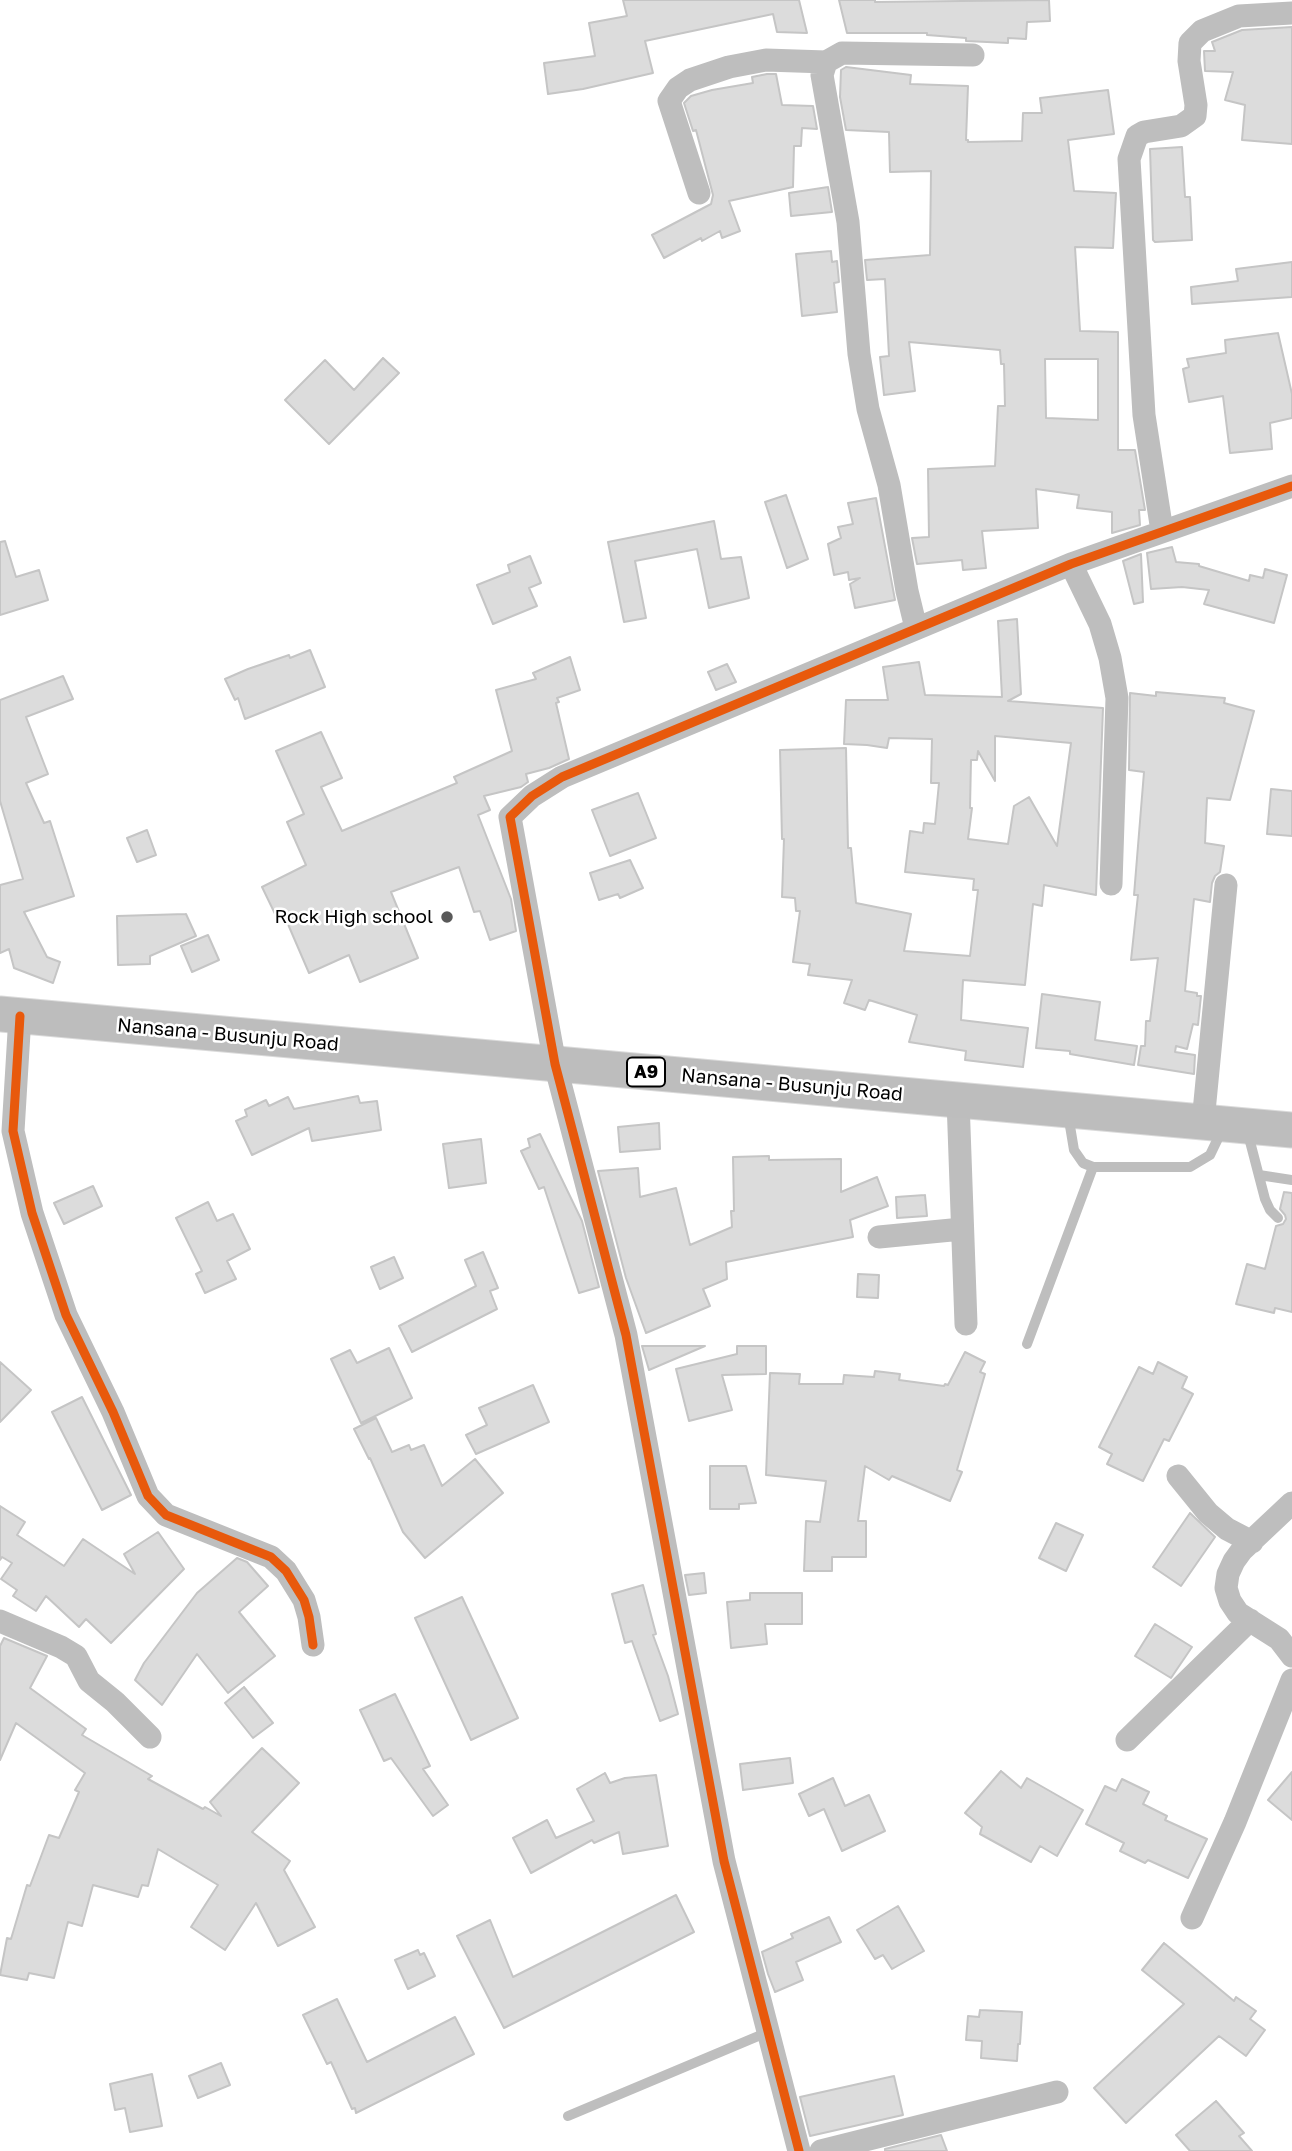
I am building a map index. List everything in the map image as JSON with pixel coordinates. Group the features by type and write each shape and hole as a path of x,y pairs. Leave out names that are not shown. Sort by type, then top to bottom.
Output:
{"main road":[{"name":"Nansana - Busunju Road","path":"10,1015 1292,1130"}],"street":[{"path":"1162,531 1144,415 1129,159 1137,136 1154,129 1181,126 1195,116 1196,105 1189,61 1190,43 1202,31 1239,16 1292,13"},
{"path":"699,193 669,101 678,88 690,80 729,67 766,60 826,62 842,53 973,55"},
{"path":"826,62 822,75 848,222 859,354 868,409 889,485 916,628"},
{"path":"799,2151 724,1861 626,1335 555,1064 510,817 532,796 562,777 1072,564 1292,486"},
{"path":"1072,564 1100,624 1117,698 1111,884"},
{"path":"1224,1124 1226,885"},
{"path":"10,1015 13,1131 32,1213 66,1315 113,1412 148,1496 166,1515 271,1557 286,1571 304,1600 313,1645"},
{"path":"958,1100 966,1324"},
{"path":"878,1237 962,1229"},
{"path":"1178,1476 1208,1513 1227,1529 1252,1542"},
{"path":"1292,1503 1234,1561 1226,1588 1238,1613 1279,1639 1292,1656"},
{"path":"1127,1740 1250,1620"},
{"path":"0,1621 76,1656 89,1681 115,1702 150,1737"},
{"path":"1192,1918 1235,1822 1292,1679"},
{"path":"821,2151 1057,2092"}],"lane":[{"path":"1068,1110 1073,1150 1083,1163 1093,1167 1190,1167 1210,1155 1224,1124"},
{"path":"1224,1124 1259,1175 1265,1199 1278,1218"},
{"path":"1027,1344 1093,1167"},
{"path":"1259,1175 1292,1180"},
{"path":"568,2116 768,2032"}],"building":[{"path":"623,0 799,0 807,33 777,32 773,14 645,41 653,73 548,94 544,63 595,56 589,23 627,16"},
{"path":"839,0 1049,0 1050,21 1027,22 1026,39 1008,38 1008,43 966,41 966,38 927,33 847,33"},
{"path":"1292,27 1292,144 1242,140 1245,105 1225,100 1233,72 1205,71 1204,51 1215,51 1212,42 1242,30"},
{"path":"846,67 911,75 910,84 968,86 968,142 1022,141 1023,113 1042,113 1040,98 1108,90 1114,134 1068,140 1074,191 1116,193 1113,248 1075,247 1080,331 1118,332 1118,450 1135,450 1145,510 1139,510 1140,525 1112,533 1112,512 1077,508 1079,495 1036,489 1038,528 982,531 986,568 963,570 962,560 917,564 912,538 929,537 928,469 995,466 998,406 1005,406 1004,364 1001,364 1000,350 909,342 915,391 884,395 880,357 889,356 885,279 867,280 865,260 930,255 931,171 890,172 889,132 846,130 840,97 841,70","holes":["1045,359 1098,359 1098,420 1046,418"]},
{"path":"776,74 782,105 813,106 817,129 802,128 801,146 794,146 793,187 729,201 740,231 722,238 720,231 664,258 652,235 711,204 713,195 696,130 693,131 684,103 691,96 753,83 752,77"},
{"path":"1182,147 1185,197 1190,197 1192,240 1155,242 1150,149"},
{"path":"828,187 832,212 791,216 789,193"},
{"path":"831,251 832,262 837,261 839,282 834,283 837,312 802,316 796,254"},
{"path":"1292,262 1292,297 1192,304 1191,287 1238,281 1236,269"},
{"path":"1278,333 1292,394 1292,418 1270,423 1272,449 1230,453 1223,396 1189,402 1183,369 1189,367 1187,359 1226,353 1225,340"},
{"path":"383,358 399,373 329,444 285,400 325,360 354,390"},
{"path":"786,495 808,559 787,568 765,502"},
{"path":"876,498 895,600 855,608 850,584 860,578 849,580 848,572 834,575 828,544 841,538 838,527 853,524 848,503"},
{"path":"714,521 721,559 741,557 749,598 709,608 697,549 635,561 646,618 624,622 608,542"},
{"path":"5,541 16,577 39,570 48,600 0,615 0,542"},
{"path":"1172,547 1176,562 1199,564 1249,581 1250,575 1263,578 1265,569 1287,575 1274,623 1204,604 1209,590 1182,587 1151,589 1147,553"},
{"path":"1141,554 1143,602 1134,604 1123,561"},
{"path":"530,556 541,583 529,588 537,606 493,624 477,585 510,572 508,565"},
{"path":"1017,619 1021,694 1008,701 1103,708 1096,895 1044,885 1042,906 1033,904 1025,985 963,980 961,1020 1028,1028 1023,1067 965,1060 966,1051 909,1042 917,1015 869,1000 865,1010 844,1003 852,980 808,975 810,964 793,962 800,911 796,911 795,898 782,897 784,839 780,750 846,748 848,848 851,848 856,903 911,914 904,951 970,956 978,890 973,890 974,879 905,872 910,831 923,833 924,823 935,824 939,783 931,783 932,739 889,738 887,748 844,744 846,700 888,700 883,667 919,662 925,695 1002,697 998,621","holes":["995,736 1071,743 1057,846 1029,797 1014,806 1008,844 968,839 972,808 971,760 977,760 978,751 995,781"]},
{"path":"310,650 325,687 245,719 238,698 235,700 225,679"},
{"path":"570,657 580,690 557,698 559,702 556,703 569,759 526,774 528,782 521,787 484,796 490,810 478,815 511,899 516,931 490,940 480,911 474,912 459,867 391,892 418,958 360,982 349,955 309,973 284,915 277,918 262,887 306,865 287,822 304,814 276,751 321,732 342,778 321,787 342,831 457,783 454,777 512,751 496,690 536,679 533,673"},
{"path":"727,664 736,682 716,690 708,672"},
{"path":"63,676 73,699 26,717 48,774 26,783 44,823 50,821 74,896 24,912 47,957 60,962 53,983 14,968 9,949 0,953 0,885 23,879 0,801 0,700"},
{"path":"1156,692 1225,698 1224,703 1254,711 1230,800 1207,798 1205,843 1224,846 1220,872 1212,883 1210,902 1194,899 1185,991 1201,996 1198,1025 1193,1024 1187,1049 1176,1046 1175,1052 1195,1055 1194,1074 1138,1065 1141,1046 1145,1046 1146,1021 1150,1021 1158,958 1131,960 1138,895 1134,895 1144,772 1129,770 1130,693 1156,696"},
{"path":"1271,789 1292,791 1292,836 1267,834"},
{"path":"638,793 656,838 610,856 592,810"},
{"path":"147,830 156,855 137,862 127,838"},
{"path":"630,860 643,888 620,898 618,894 599,900 590,873"},
{"path":"186,914 196,936 150,956 150,964 118,965 117,916"},
{"path":"208,935 219,960 192,972 181,946"},
{"path":"1042,994 1100,1002 1095,1040 1137,1046 1134,1065 1070,1054 1070,1051 1036,1048"},
{"path":"358,1096 360,1103 377,1101 381,1130 312,1141 309,1128 252,1155 236,1121 247,1116 245,1110 266,1100 269,1106 288,1097 294,1109"},
{"path":"659,1123 660,1149 620,1152 618,1127"},
{"path":"540,1134 582,1221 599,1287 579,1293 544,1187 539,1189 521,1151 530,1147 528,1139"},
{"path":"481,1139 486,1183 449,1188 443,1144"},
{"path":"769,1156 769,1160 841,1159 841,1192 877,1177 888,1206 850,1220 853,1237 726,1262 727,1279 703,1289 710,1306 646,1333 626,1278 598,1171 638,1168 640,1197 676,1188 690,1245 732,1227 733,1157"},
{"path":"93,1186 102,1206 64,1224 54,1203"},
{"path":"1284,1192 1292,1193 1292,1312 1275,1308 1274,1313 1236,1304 1247,1264 1265,1269 1276,1226 1283,1224 1286,1219 1280,1209"},
{"path":"925,1195 927,1216 897,1218 896,1197"},
{"path":"208,1202 217,1221 233,1214 250,1249 227,1261 236,1279 205,1293 196,1274 202,1271 176,1218"},
{"path":"483,1252 498,1288 490,1291 497,1309 412,1352 399,1326 476,1286 465,1260"},
{"path":"394,1257 403,1278 380,1289 371,1267"},
{"path":"858,1274 879,1275 878,1298 857,1297"},
{"path":"642,1346 705,1346 649,1370"},
{"path":"737,1346 766,1346 766,1374 722,1375 732,1410 689,1421 676,1369 737,1354"},
{"path":"389,1348 412,1398 361,1423 331,1359 350,1350 357,1363"},
{"path":"965,1352 985,1362 980,1372 985,1374 957,1470 962,1472 950,1501 892,1476 889,1480 865,1466 858,1521 866,1521 866,1557 832,1557 832,1571 804,1571 806,1521 820,1522 826,1481 766,1475 770,1373 800,1374 799,1384 843,1384 844,1375 874,1377 875,1371 900,1374 899,1380 944,1386 948,1385"},
{"path":"0,1362 31,1390 0,1422"},
{"path":"1158,1362 1187,1377 1182,1388 1193,1394 1169,1441 1164,1439 1143,1481 1107,1464 1112,1454 1099,1447 1139,1367 1153,1374"},
{"path":"533,1385 549,1422 476,1454 466,1435 487,1425 479,1408"},
{"path":"82,1397 131,1495 102,1510 52,1412"},
{"path":"376,1418 392,1452 409,1445 411,1450 424,1445 442,1486 475,1459 503,1493 425,1558 403,1532 354,1429"},
{"path":"710,1466 746,1466 756,1503 739,1504 739,1509 710,1509"},
{"path":"0,1506 25,1522 17,1535 64,1566 83,1539 135,1574 124,1554 158,1532 184,1569 111,1643 86,1619 79,1627 46,1596 36,1611 13,1596 17,1590 1,1579 12,1563 2,1557 0,1560"},
{"path":"1190,1513 1215,1537 1181,1586 1153,1567"},
{"path":"1056,1523 1083,1535 1066,1571 1039,1558"},
{"path":"237,1558 247,1562 268,1586 239,1612 275,1656 228,1693 197,1654 162,1705 135,1680 144,1663 197,1593"},
{"path":"704,1573 706,1593 689,1595 685,1575"},
{"path":"643,1585 656,1634 653,1635 678,1714 660,1721 632,1641 625,1643 612,1594"},
{"path":"750,1593 802,1593 802,1624 765,1624 767,1644 731,1648 727,1602 750,1600"},
{"path":"462,1597 518,1718 471,1740 415,1618"},
{"path":"1155,1624 1192,1647 1171,1678 1135,1656"},
{"path":"4,1638 47,1656 30,1688 86,1729 82,1735 152,1776 148,1779 203,1809 205,1807 221,1816 210,1802 262,1748 299,1783 252,1832 290,1861 284,1870 315,1927 278,1946 256,1903 225,1950 191,1927 218,1885 158,1849 148,1886 142,1885 138,1897 93,1885 82,1926 68,1922 54,1978 29,1973 27,1980 0,1975 7,1938 11,1939 27,1885 30,1886 49,1835 59,1838 79,1792 75,1790 85,1773 16,1723 0,1760 0,1646"},
{"path":"244,1687 273,1723 253,1738 225,1703"},
{"path":"395,1694 430,1766 423,1769 448,1805 433,1816 391,1758 384,1761 360,1710"},
{"path":"790,1758 793,1783 743,1790 740,1764"},
{"path":"1001,1771 1021,1788 1027,1778 1083,1810 1057,1856 1040,1846 1031,1862 980,1834 982,1827 965,1813"},
{"path":"1292,1772 1292,1820 1268,1800"},
{"path":"605,1773 610,1783 625,1778 656,1775 668,1846 623,1854 619,1832 594,1843 592,1840 531,1873 513,1838 547,1820 556,1838 594,1821 577,1789"},
{"path":"833,1778 845,1806 869,1795 885,1831 842,1851 824,1809 809,1816 799,1794"},
{"path":"1122,1779 1149,1792 1143,1804 1167,1816 1165,1820 1207,1839 1188,1878 1120,1851 1124,1843 1086,1824 1105,1786 1116,1791"},
{"path":"676,1895 694,1932 504,2028 457,1936 490,1920 513,1977"},
{"path":"898,1906 924,1951 892,1969 883,1955 875,1959 857,1930"},
{"path":"829,1917 841,1942 796,1962 803,1980 775,1992 762,1952 793,1938 791,1934"},
{"path":"1164,1943 1234,2001 1236,1997 1256,2011 1250,2019 1265,2030 1246,2056 1219,2036 1126,2123 1094,2088 1184,2004 1142,1970"},
{"path":"418,1950 420,1955 424,1953 435,1976 408,1989 395,1960"},
{"path":"337,1999 367,2062 455,2017 474,2054 356,2113 331,2062 327,2064 303,2015"},
{"path":"980,2010 1022,2012 1017,2061 981,2058 982,2041 966,2040 968,2016 979,2017"},
{"path":"221,2063 230,2085 198,2098 189,2076"},
{"path":"152,2074 162,2126 130,2132 125,2108 115,2110 110,2084"},
{"path":"894,2076 903,2115 810,2136 800,2097"},
{"path":"1216,2101 1244,2133 1239,2136 1252,2151 1190,2151 1176,2135"},
{"path":"941,2135 947,2151 885,2151 885,2149"}],"cycle path":[{"path":"799,2151 724,1861 626,1335 555,1064 510,817 532,796 562,777 1071,564 1292,486"},
{"path":"20,1016 13,1131 32,1213 66,1315 113,1412 148,1496 166,1515 271,1557 286,1571 304,1600 313,1645"}],"place":[{"name":"Rock High school","path":"447,917"}]}
